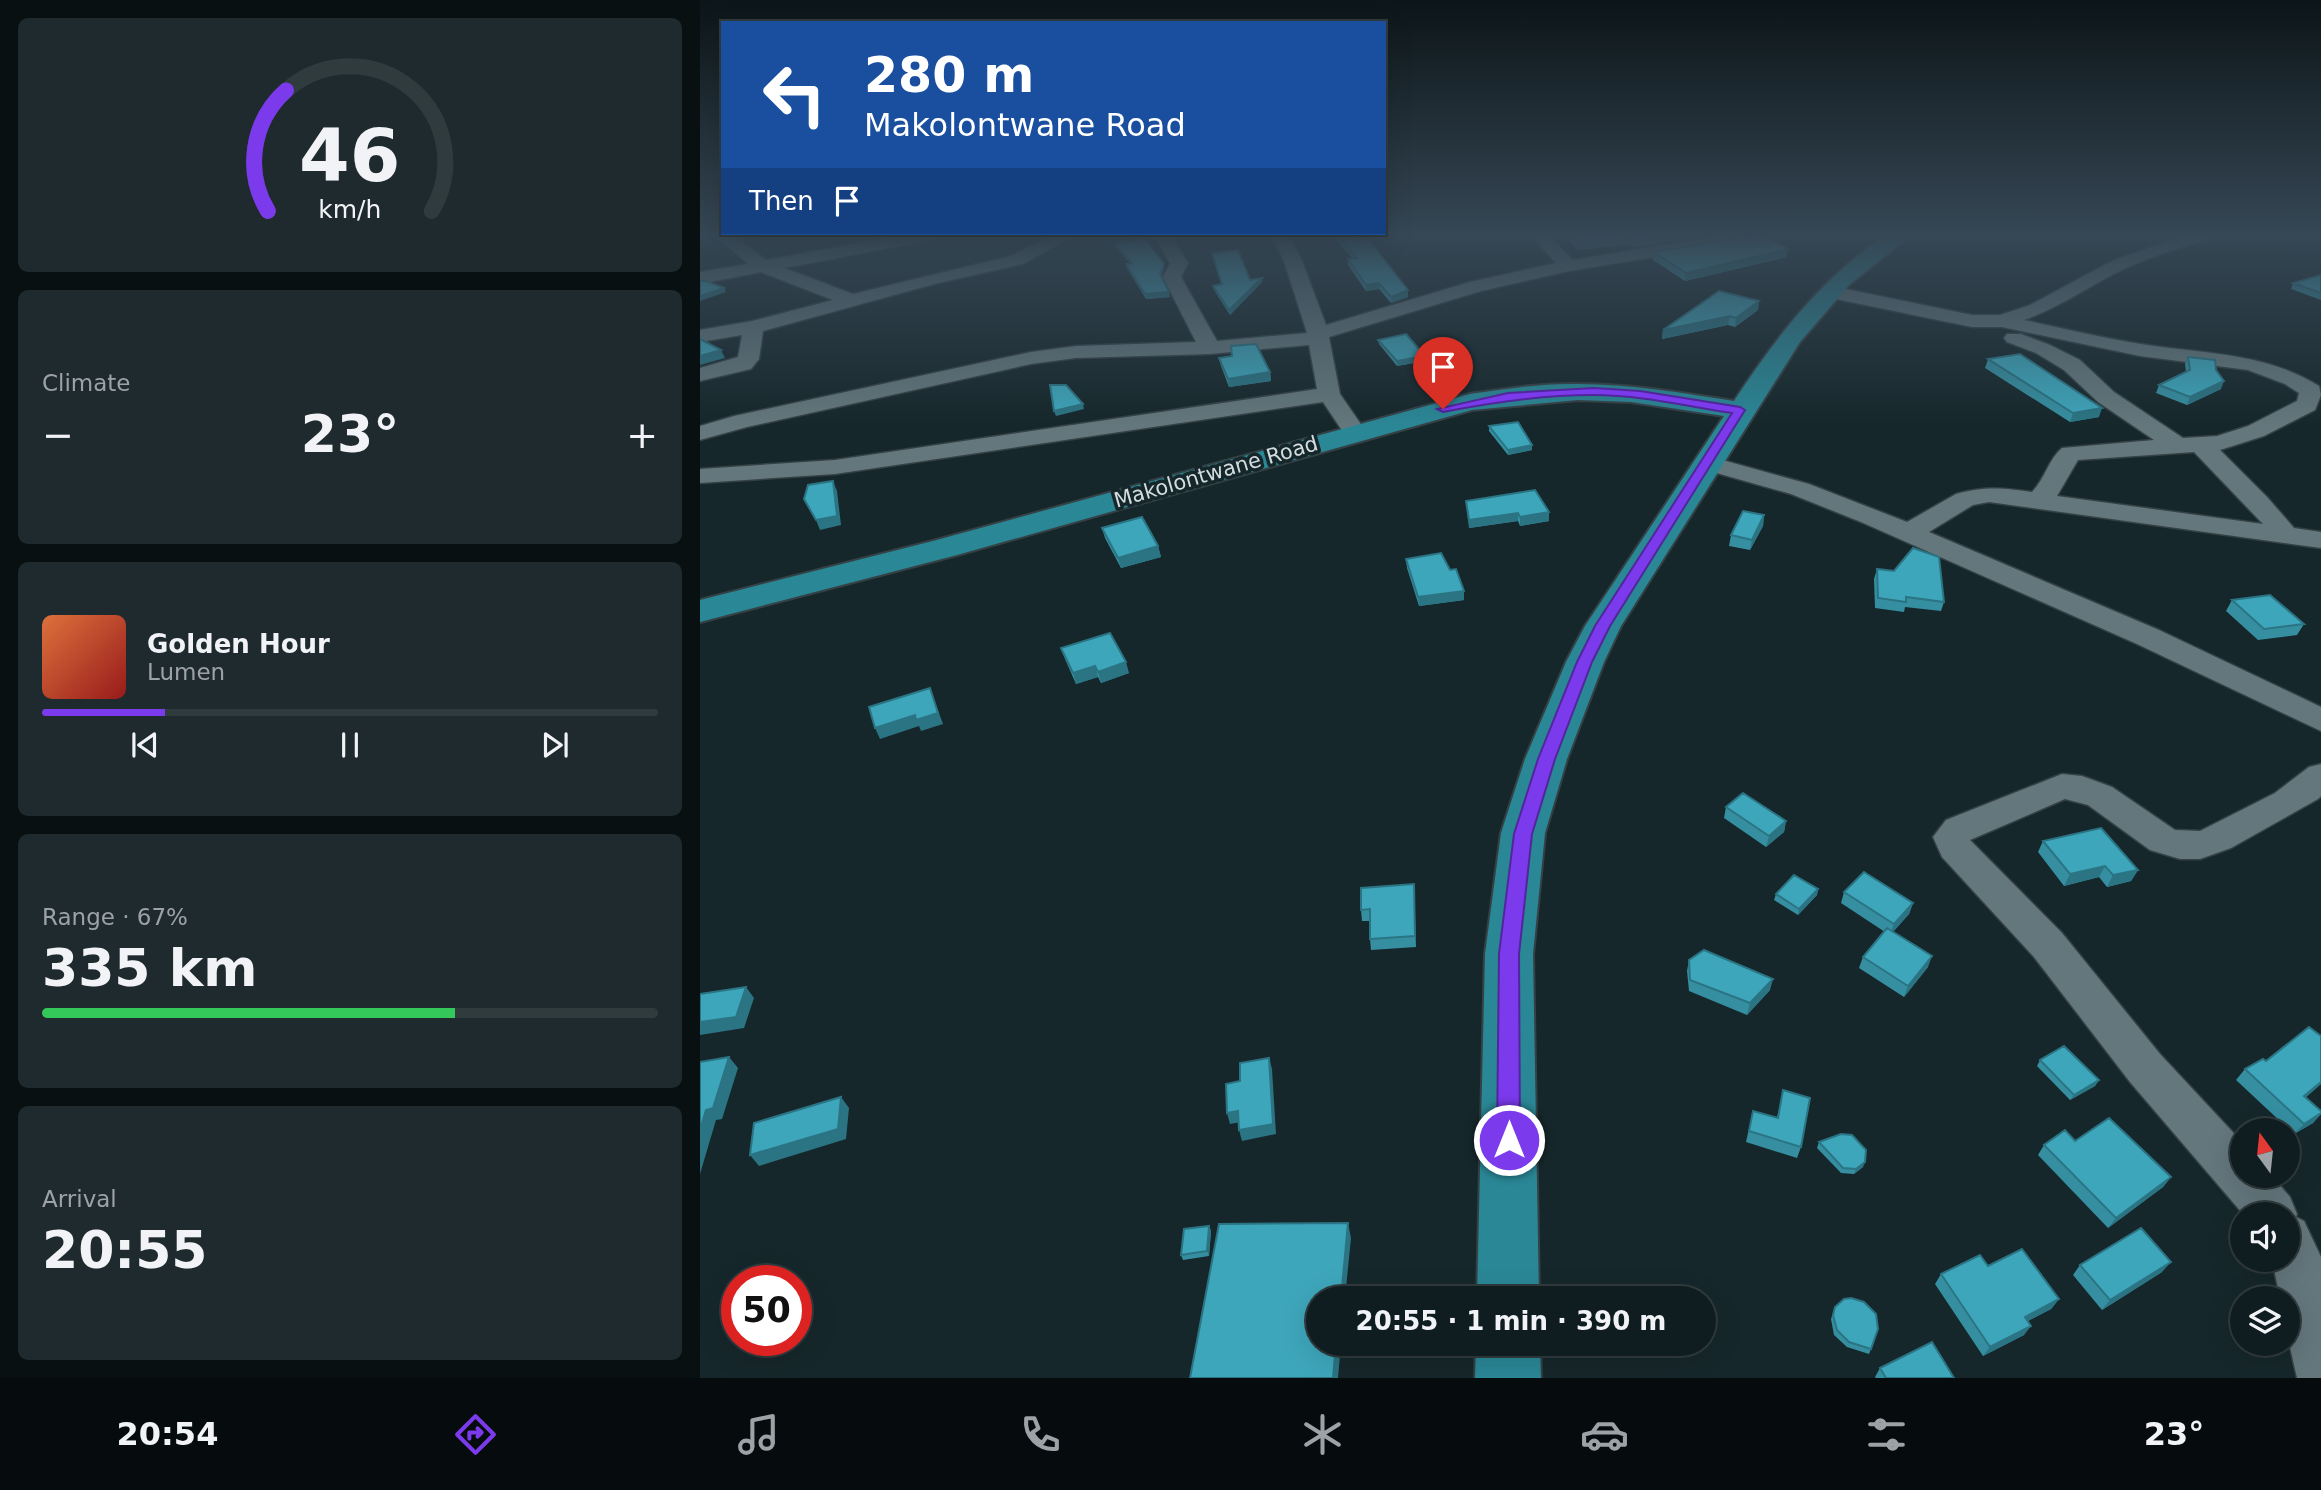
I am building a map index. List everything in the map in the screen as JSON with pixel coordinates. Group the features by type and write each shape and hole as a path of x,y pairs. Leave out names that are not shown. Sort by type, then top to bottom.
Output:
{"main road":[{"path":"1508,1286 1509,954 1523,834 1546,759 1584,662 1603,626 1777,355 1826,298"},
{"name":"Makolontwane Road","path":"700,611 945,548 1470,402 1547,392 1594,391 1740,410"},
{"path":"1508,1356 1508,1378"}],"street":[{"path":"847,298 851,300"},
{"path":"700,337 753,327 857,298"},
{"path":"1183,298 1210,348"},
{"path":"1305,298 1318,336 1329,394 1355,433"},
{"path":"700,432 1031,358 1134,348 1210,348 1318,336 1438,298"},
{"path":"1862,298 1972,321 2043,348 2071,365 2106,397 2190,445 2258,502 2285,534"},
{"path":"2002,321 2037,309 2057,298"},
{"path":"1972,321 2002,321 2140,350 2263,368 2298,382 2311,391 2307,405 2235,439 2190,445 2071,453 2065,458 2051,487 2038,501"},
{"path":"700,375 743,364 748,359 753,327"},
{"path":"700,476 835,467 1329,394"},
{"path":"1708,463 1800,489 1908,533 2148,637 2321,720"},
{"path":"1908,533 1976,495 1989,494 2321,540"},
{"path":"2230,1163 2145,1068 2048,946 1955,847 1951,837 1959,829 2062,786 2077,786 2092,789 2162,841 2183,846 2202,845 2276,808 2321,776"},
{"path":"2252,1188 2263,1202"},
{"path":"2300,1271 2321,1371"}],"building":[{"path":"1221,298 1241,298 1229,310"},
{"path":"1709,298 1748,298 1759,301 1736,318 1730,316 1663,330"},
{"path":"1406,334 1425,356 1397,361 1378,340"},
{"path":"700,339 721,350 700,356"},
{"path":"1256,344 1270,372 1228,379 1219,358 1232,356 1231,346"},
{"path":"2020,354 2102,408 2073,413 1988,359"},
{"path":"2188,357 2215,360 2216,370 2224,381 2190,397 2159,385 2190,370"},
{"path":"1050,385 1066,385 1083,404 1054,411"},
{"path":"1518,422 1532,445 1508,450 1489,426"},
{"path":"833,481 837,516 816,520 804,499 808,485"},
{"path":"1535,490 1549,512 1469,520 1466,501"},
{"path":"1743,511 1764,515 1752,540 1731,535"},
{"path":"1142,517 1158,546 1118,558 1102,528"},
{"path":"1913,548 1939,557 1944,602 1906,597 1906,602 1878,598 1877,569 1894,571"},
{"path":"1441,553 1450,570 1456,569 1464,591 1418,597 1406,559"},
{"path":"2270,595 2304,624 2264,629 2232,600"},
{"path":"1110,633 1126,662 1098,672 1095,666 1073,673 1061,648"},
{"path":"930,688 938,713 916,720 915,715 875,728 869,707"},
{"path":"1743,793 1786,821 1769,836 1726,807"},
{"path":"2101,828 2138,870 2113,875 2105,866 2070,874 2043,841"},
{"path":"1864,872 1913,903 1894,924 1844,892"},
{"path":"1794,875 1818,889 1799,909 1776,894"},
{"path":"1414,884 1415,936 1370,939 1370,909 1361,910 1361,888"},
{"path":"1887,928 1932,956 1908,986 1863,957"},
{"path":"1704,950 1773,979 1750,1003 1690,980 1689,960"},
{"path":"746,987 736,1017 700,1022 700,994"},
{"path":"2309,1027 2321,1036 2321,1082 2304,1096 2321,1113 2304,1124 2245,1069 2263,1059 2266,1061"},
{"path":"2064,1046 2099,1080 2074,1095 2040,1060"},
{"path":"729,1057 713,1108 706,1110 700,1130 700,1062"},
{"path":"1269,1058 1273,1124 1239,1130 1238,1111 1227,1113 1226,1084 1240,1081 1240,1063"},
{"path":"1783,1090 1810,1098 1801,1147 1749,1131 1753,1111 1778,1118"},
{"path":"841,1097 838,1129 750,1155 754,1123"},
{"path":"2109,1118 2171,1177 2116,1218 2044,1145 2065,1130 2075,1141"},
{"path":"1841,1134 1852,1135 1866,1150 1865,1162 1856,1169 1843,1168 1819,1142"},
{"path":"1348,1223 1342,1286 1306,1286 1306,1356 1335,1356 1333,1378 1190,1378 1219,1224"},
{"path":"1209,1226 1207,1251 1181,1255 1184,1229"},
{"path":"2141,1228 2171,1262 2110,1300 2080,1265"},
{"path":"2022,1249 2059,1299 2025,1317 2031,1326 1990,1347 1941,1274 1980,1255 1988,1266"},
{"path":"1844,1299 1864,1302 1876,1314 1878,1329 1871,1349 1849,1342 1837,1330 1833,1315 1835,1307"},
{"path":"1932,1342 1954,1378 1886,1378 1880,1368"}],"route":[{"path":"1443,409 1508,396 1594,391 1740,410 1603,626 1584,662 1546,759 1523,834 1509,954 1509,1140"}]}
